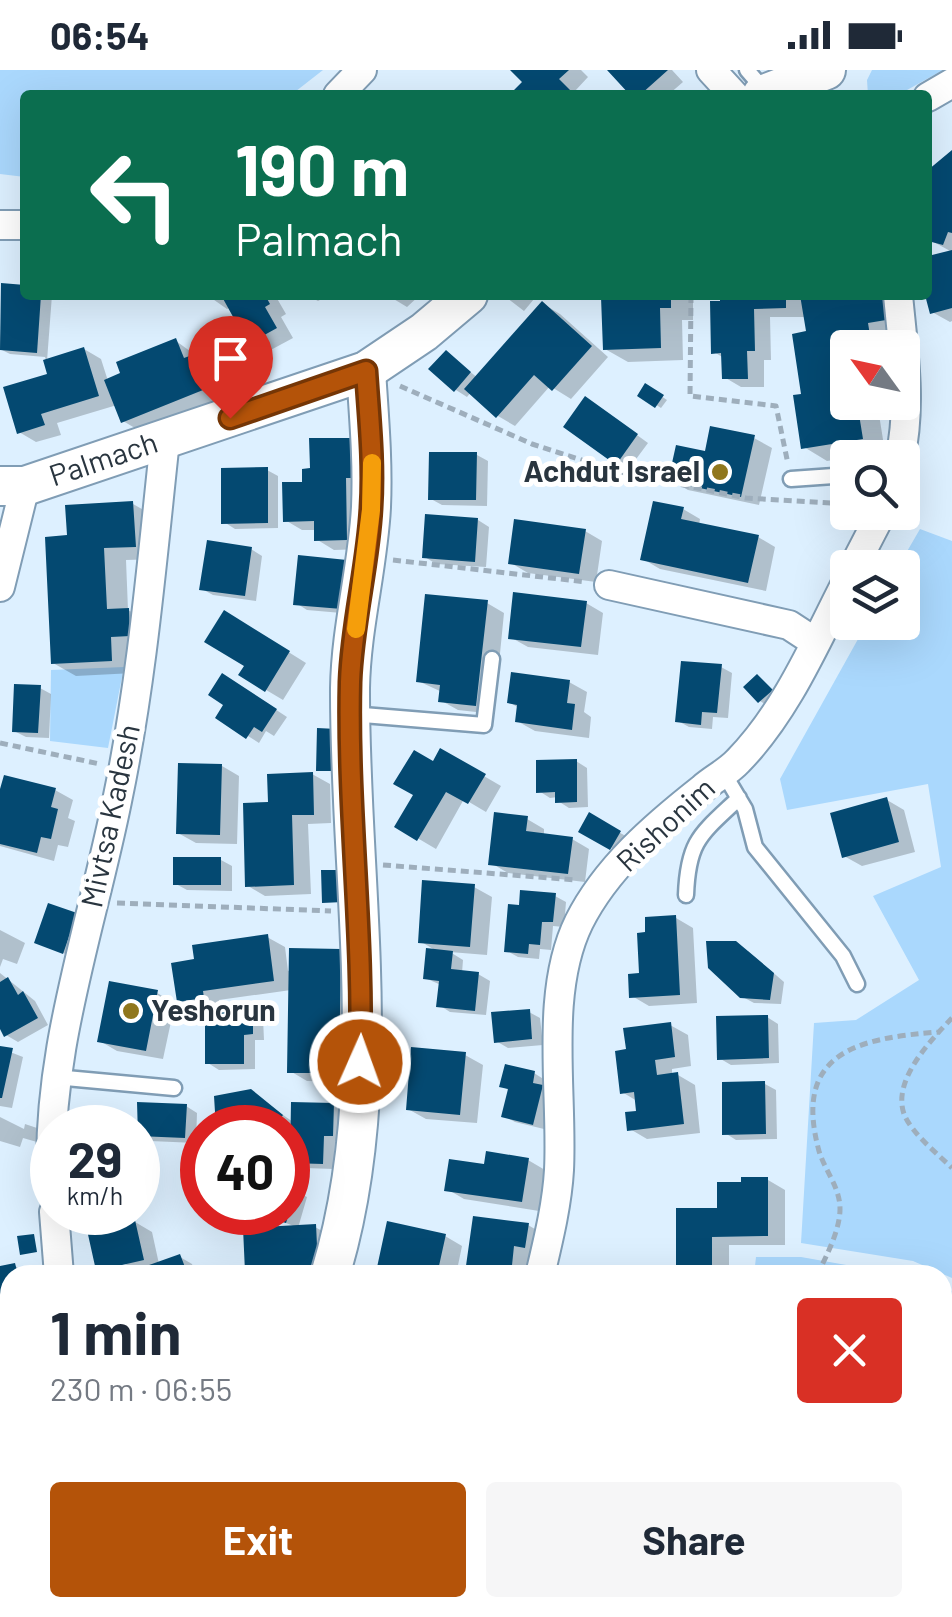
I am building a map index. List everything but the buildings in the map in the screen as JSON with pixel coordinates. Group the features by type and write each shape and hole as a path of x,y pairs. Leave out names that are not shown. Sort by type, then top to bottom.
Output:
{"street":[{"path":"343,90 362,70"},
{"path":"712,70 752,88 826,70"},
{"name":"Palmach","path":"13,486 166,440 366,371 424,332 462,300"},
{"path":"898,300 904,440"},
{"path":"333,1265 352,1175 359,1091 362,1003 350,676 371,510 372,448 366,371"},
{"name":"Mivtsa Kadesh","path":"53,1105 55,1077 123,769 166,440"},
{"path":"0,587 13,486"},
{"path":"609,585 789,625 816,642"},
{"name":"Rishonim","path":"542,1265 558,1174 559,1005 564,962 579,922 605,882 643,837 736,763 766,728 830,614"},
{"path":"56,1235 58,1265"}],"lane":[{"path":"792,480 830,477"},
{"path":"350,714 484,724 492,659"},
{"path":"724,772 739,798 755,847 844,956 858,984"},
{"path":"686,895 687,866 697,838 739,798"},
{"path":"55,1077 174,1088"}],"path":[{"path":"690,300 690,396 776,406 792,480 792,501"},
{"path":"366,371 532,444 615,470 746,498 830,503"},
{"path":"365,557 609,585"},
{"path":"0,744 123,769"},
{"path":"355,862 605,882"},
{"path":"94,902 357,912"},
{"path":"952,1018 928,1044 903,1088 904,1114 952,1168"},
{"path":"822,1265 840,1210 834,1180 821,1158 811,1118 813,1089 828,1064 854,1048 889,1036 939,1032"}],"shaded area":[{"path":"0,70 323,70 297,90 20,90 20,176 0,174"},
{"path":"872,70 943,70 907,90 868,90"},
{"path":"920,529 952,541 952,1265 922,1265 801,1243 814,1023 856,1020 919,980 873,896 941,867 928,784 787,810 780,779 858,640 920,640 920,550 908,550"},
{"path":"124,667 108,748 50,741 51,670"},
{"path":"756,1257 801,1257 846,1265 755,1265"}],"slow traffic":[{"path":"356,629 371,510 372,463"}],"place":[{"name":"Achdut Israel","path":"720,472"},
{"name":"Yeshorun","path":"131,1011"}],"route":[{"path":"230,418 366,371 372,448 371,510 350,676 362,1003 360,1062"}]}
